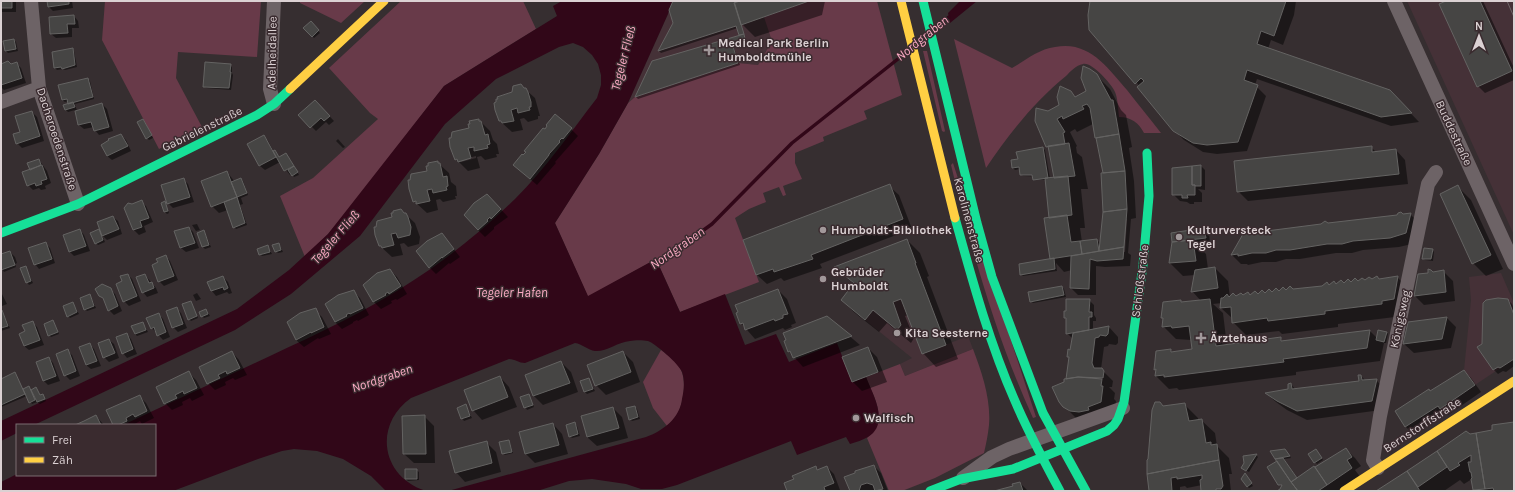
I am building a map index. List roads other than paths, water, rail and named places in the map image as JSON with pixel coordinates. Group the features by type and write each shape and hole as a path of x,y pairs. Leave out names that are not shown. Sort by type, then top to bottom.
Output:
{"main road":[{"name":"Gabrielenstraße","path":"1,234 78,204 257,115 274,104 384,1"},
{"name":"Karolinenstraße","path":"901,1 962,245 997,356 1033,440 1060,491"},
{"name":"Karolinenstraße","path":"923,1 977,223 992,277 1043,413 1086,491"},
{"name":"Schloßstraße","path":"930,491 961,479 1013,469 1107,431 1120,419 1123,408 1143,264 1149,196 1147,153"},
{"name":"Bernstorffstraße","path":"1344,491 1514,381"}],"street":[{"name":"Dacheroedenstraße","path":"31,1 39,88 78,204"},
{"name":"Adelheidallee","path":"274,1 270,90 274,104"},
{"name":"Buddestraße","path":"1394,1 1514,264"},
{"path":"1,102 39,88"},
{"name":"Königsweg","path":"1378,468 1373,460 1380,416 1428,184 1436,172"},
{"path":"961,479 992,457 1053,432 1123,408"}],"water":[{"name":"Tegeler Hafen","path":"562,1 673,1 628,103 599,154 555,223 588,296 656,259 680,312 725,294 745,345 776,334 789,362 837,343 852,382 866,377 876,400 879,417 875,431 868,437 850,444 846,437 797,455 791,441 677,485 662,489 641,489 626,484 592,479 569,481 537,491 448,491 646,437 659,431 674,418 681,406 684,386 683,375 677,364 656,346 648,341 634,340 603,350 595,351 575,343 525,363 509,359 411,398 399,409 391,422 387,436 387,449 391,463 399,474 411,484 426,491 386,491 371,476 343,459 317,451 294,449 282,451 258,459 173,491 1,491 1,482 16,474 16,476 156,476 156,424 125,424 344,321 397,291 441,262 491,221 515,199 537,175 597,98 601,85 601,75 598,64 592,55 583,47 573,43 559,47 496,79 445,124 360,236 291,294 235,330 36,424 16,424 16,434 1,441 1,421 237,309 289,270 328,234 444,86 557,16 553,6"},
{"path":"960,1 977,1 950,23 948,13"}],"waterway":[{"name":"Nordgraben","path":"936,28 949,17"},
{"name":"Nordgraben","path":"655,265 712,224 792,143 908,51"}],"tram line":[{"path":"1507,1 1514,17"}],"place":[{"name":"Medical Park Berlin Humboldtmühle","path":"709,50"},
{"name":"Humboldt-Bibliothek","path":"823,230"},
{"name":"Kulturversteck Tegel","path":"1179,237"},
{"name":"Gebrüder Humboldt","path":"823,279"},
{"name":"Kita Seesterne","path":"897,333"},
{"name":"Ärztehaus","path":"1201,338"},
{"name":"Walfisch","path":"856,418"}],"water label":[{"name":"Tegeler Fließ","path":"623,58"},
{"name":"Tegeler Fließ","path":"335,237"}]}
